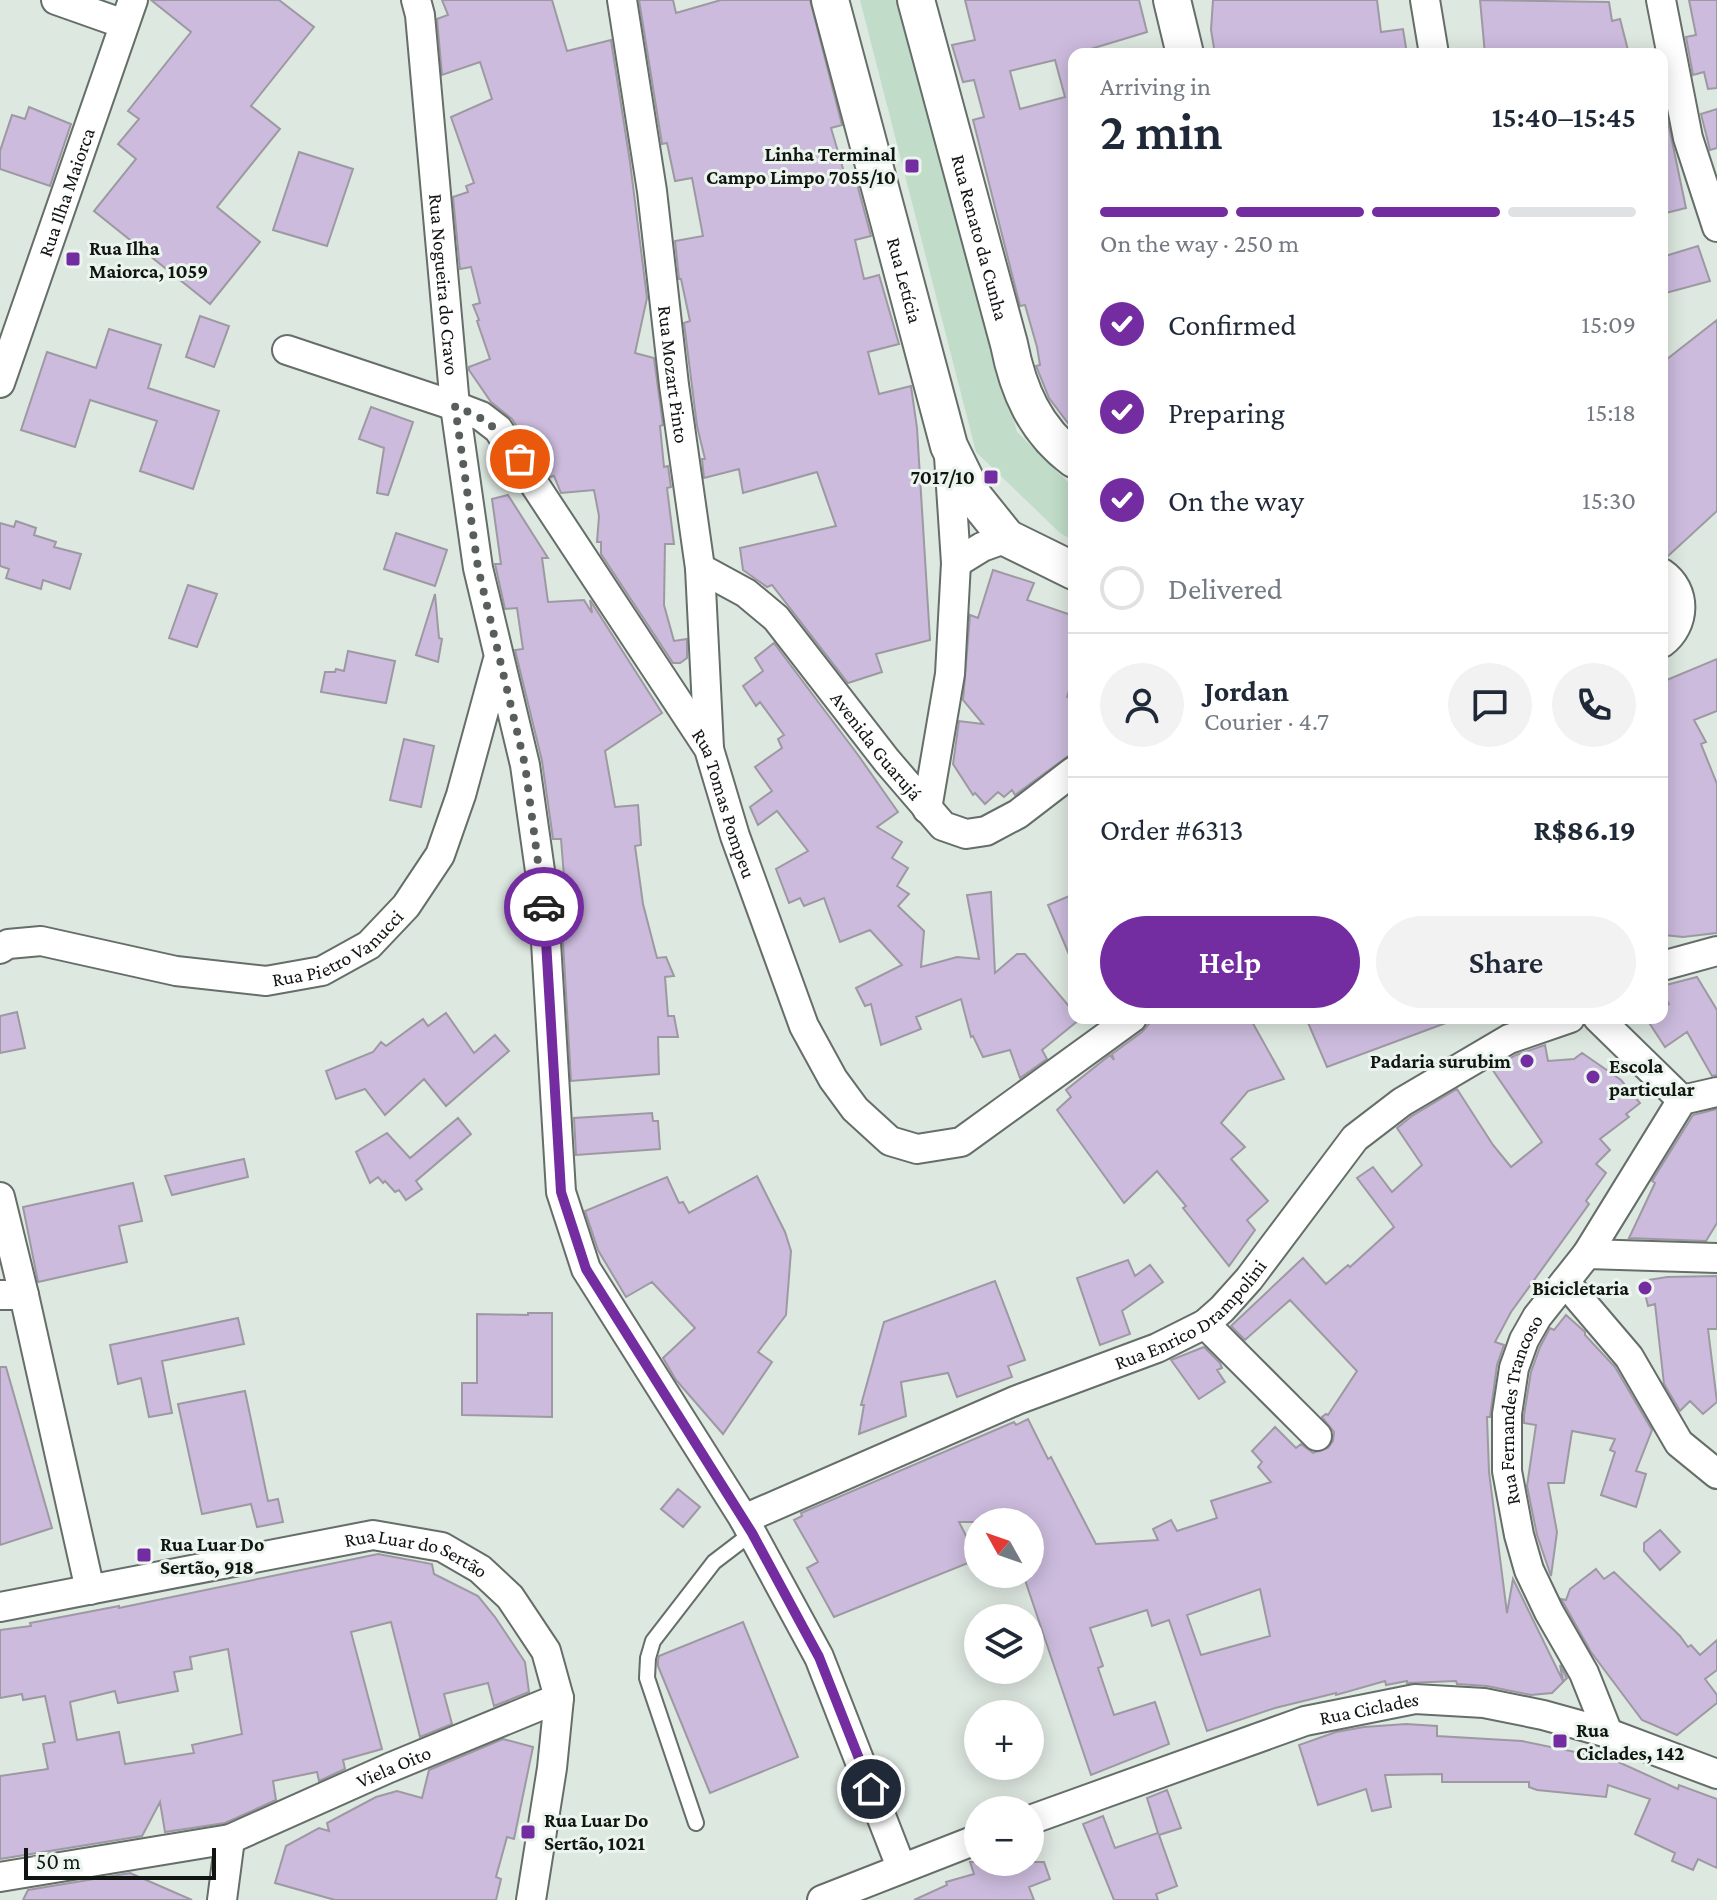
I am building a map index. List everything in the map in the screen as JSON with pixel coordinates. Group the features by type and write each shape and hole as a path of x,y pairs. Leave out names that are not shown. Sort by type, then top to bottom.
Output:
{"street":[{"path":"56,0 128,12"},
{"name":"Rua Nogueira do Cravo","path":"416,0 420,15 455,406 478,568 525,765 543,892 561,1192 586,1269 748,1526 819,1657 901,1867"},
{"name":"Rua Mozart Pinto","path":"622,0 652,191 674,385 700,568 709,749"},
{"name":"Rua Letícia","path":"830,0 949,446 956,563 950,674 927,809"},
{"name":"Rua Renato da Cunha","path":"916,0 1016,380 1035,419 1068,454"},
{"path":"1172,0 1184,48"},
{"path":"1425,0 1433,48"},
{"path":"1661,0 1688,138 1717,227"},
{"name":"Rua Ilha Maiorca","path":"0,383 128,12"},
{"name":"Rua Tomas Pompeu","path":"287,350 455,406 481,416 498,429 709,749 740,849 804,1026 833,1079 848,1099 890,1141 917,1149 961,1142 1124,1024"},
{"path":"949,446 974,497 1007,538 1068,568"},
{"path":"956,563 982,547 1007,538"},
{"name":"Avenida Guarujá","path":"700,568 746,593 776,618 943,826 966,834 986,831 1018,814 1068,776"},
{"path":"1668,578 1676,585 1681,600 1679,620 1668,638"},
{"name":"Rua Pietro Vanucci","path":"0,949 8,944 41,941 176,971 266,981 322,971 369,945 406,906 440,855 461,795 498,658"},
{"path":"1668,964 1717,951"},
{"name":"Rua Enrico Drampolini","path":"748,1526 1017,1400 1157,1348 1205,1324 1249,1279 1355,1138 1402,1102 1509,1039 1547,1024"},
{"path":"1604,1024 1682,1100 1717,1092"},
{"name":"Rua Fernandes Trancoso","path":"1608,1733 1584,1673 1529,1570 1507,1471 1507,1414 1514,1368 1524,1340 1537,1317 1587,1254 1682,1100"},
{"path":"0,1197 12,1295 90,1590"},
{"path":"1587,1254 1717,1258"},
{"path":"1565,1282 1629,1357 1679,1443 1717,1474"},
{"path":"1205,1324 1317,1436"},
{"name":"Rua Luar do Sertão","path":"0,1607 373,1535 442,1547 480,1569 510,1597 546,1651 559,1698 552,1768 531,1900"},
{"name":"Viela Oito","path":"0,1877 230,1839 389,1768 559,1698"},
{"name":"Rua Ciclades","path":"1044,1815 1305,1721 1415,1699 1484,1703 1543,1715 1608,1733 1717,1774"},
{"path":"222,1900 230,1839"},
{"path":"822,1900 964,1844"}],"lane":[{"path":"696,1823 647,1678 648,1658 653,1641 714,1562 748,1526"}],"green space":[{"path":"860,0 902,0 1017,432 1068,482 1068,538 976,452"}],"building":[{"path":"151,0 279,0 314,27 251,106 280,129 217,207 260,242 210,304 94,211 136,159 118,144 139,119 128,111 191,32"},
{"path":"442,0 552,0 567,51 611,40 647,298 635,353 654,358 663,425 660,426 664,467 668,466 671,487 667,488 674,544 665,544 664,605 674,641 687,639 687,658 680,663 673,663 601,554 601,542 597,542 599,516 594,490 561,493 554,476 550,477 544,469 541,458 538,459 512,419 491,402 469,370 469,367 490,359 473,305 480,303 471,267 460,269 453,197 468,192 466,186 474,183 451,117 492,99 480,62 442,75 437,19 448,15"},
{"path":"639,0 673,0 676,13 721,0 810,0 842,125 831,128 847,182 856,180 871,236 855,240 864,279 879,275 899,344 868,352 879,394 911,386 917,428 930,640 876,654 882,672 848,683 772,585 767,587 743,570 740,548 836,526 817,472 743,493 739,469 704,478 702,459 705,459 697,426 684,323 690,321 679,279 675,241 703,236 692,178 675,181 667,143 662,144"},
{"path":"965,0 1139,0 1147,32 1094,48 1068,48 1068,423 1049,398 1036,366 1040,365 1037,347 1025,305 1020,306 973,120 984,117 974,80 963,82 952,45 975,40","holes":["1055,60 1065,97 1020,109 1010,71"]},
{"path":"1213,0 1377,0 1381,32 1403,29 1406,48 1214,48 1211,30"},
{"path":"1480,0 1609,2 1612,21 1620,19 1627,48 1484,48"},
{"path":"1689,0 1717,0 1717,88 1708,89 1704,72 1693,75 1686,37 1696,35"},
{"path":"29,107 71,124 50,186 0,169 0,151 12,115 25,119"},
{"path":"1717,109 1717,148 1710,150 1701,114"},
{"path":"1668,122 1686,208 1668,212"},
{"path":"299,152 353,169 327,246 273,230"},
{"path":"1698,246 1710,281 1668,292 1668,255"},
{"path":"200,316 229,326 214,367 186,357"},
{"path":"1717,320 1717,511 1668,556 1668,358"},
{"path":"109,329 161,345 148,388 219,411 193,489 140,471 157,421 90,400 75,447 21,430 47,352 96,368"},
{"path":"371,407 413,422 388,495 377,493 384,448 359,439"},
{"path":"508,495 548,558 542,558 548,602 584,600 592,613 590,600 662,713 605,751 615,807 638,805 641,845 635,846 643,904 657,958 666,957 674,976 665,977 668,1016 674,1016 678,1037 658,1037 659,1074 571,1081 560,889 565,889 561,839 553,839 542,761 515,650 523,649 517,608 505,609 495,564 501,564 492,499"},
{"path":"16,521 36,528 34,535 56,542 54,547 81,554 70,589 43,580 41,589 6,578 9,569 0,566 0,523 14,527"},
{"path":"396,533 447,550 435,586 384,569"},
{"path":"993,570 1034,583 1027,600 1068,614 1068,756 1015,795 1012,790 1004,797 998,792 985,804 975,793 973,795 953,764 959,721 983,724 963,700 970,615 978,618"},
{"path":"188,585 217,594 197,647 169,638"},
{"path":"435,594 439,638 442,639 438,662 416,655"},
{"path":"774,643 898,812 877,827 902,842 892,858 908,868 897,886 909,894 898,906 924,931 921,967 957,957 979,959 967,895 991,892 995,973 1017,954 1025,954 1068,1005 1068,1024 1074,1024 1042,1050 1047,1059 1020,1078 1010,1050 983,1057 971,1037 961,999 916,1017 921,1029 881,1045 871,1004 865,1006 856,988 902,965 870,930 840,942 824,898 804,906 800,898 789,903 776,869 808,851 777,811 758,825 750,807 772,791 755,767 782,748 778,739 784,735 760,702 756,706 743,686 763,671 755,658"},
{"path":"348,651 395,661 386,703 321,692 325,672 335,672 336,669 344,671"},
{"path":"1717,659 1717,711 1694,720 1706,742 1701,744 1717,784 1717,933 1668,935 1668,679"},
{"path":"404,739 434,746 421,807 390,800"},
{"path":"1068,897 1068,952 1048,905"},
{"path":"1697,977 1717,1010 1717,1075 1712,1076 1687,1032 1665,1047 1650,1024 1668,1024 1668,984"},
{"path":"17,1012 25,1048 0,1053 0,1016"},
{"path":"446,1013 474,1053 495,1035 509,1051 446,1106 424,1079 385,1115 365,1089 336,1099 326,1071 373,1052 381,1042 386,1046 423,1019 428,1026"},
{"path":"1149,1024 1253,1024 1284,1079 1248,1091 1221,1123 1245,1147 1231,1159 1268,1201 1247,1220 1255,1230 1229,1266 1157,1171 1124,1203 1057,1110 1071,1097 1066,1090 1110,1055 1114,1060 1112,1054"},
{"path":"1309,1024 1443,1024 1327,1067"},
{"path":"1545,1045 1548,1061 1574,1059 1582,1053 1621,1080 1640,1103 1626,1114 1629,1117 1600,1139 1610,1150 1596,1164 1606,1173 1586,1201 1589,1204 1511,1312 1495,1342 1504,1345 1497,1365 1490,1417 1487,1417 1489,1472 1507,1613 1513,1579 1563,1681 1560,1665 1567,1678 1552,1693 1531,1695 1487,1686 1457,1684 1456,1681 1407,1681 1386,1685 1385,1681 1275,1708 1207,1731 1169,1620 1152,1626 1147,1610 1090,1628 1103,1666 1098,1668 1114,1715 1155,1702 1169,1744 1091,1775 1044,1636 1044,1604 1033,1604 1028,1588 1044,1588 1044,1508 964,1508 964,1522 959,1522 964,1532 964,1565 834,1617 807,1568 818,1562 794,1520 802,1516 801,1513 1014,1422 1016,1425 1028,1419 1096,1544 1158,1540 1153,1529 1171,1520 1177,1531 1217,1518 1211,1501 1271,1482 1258,1467 1262,1462 1252,1451 1275,1427 1296,1448 1301,1444 1313,1453 1328,1448 1334,1432 1322,1417 1328,1415 1357,1371 1290,1300 1245,1340 1231,1326 1303,1258 1326,1284 1394,1227 1357,1178 1373,1167 1392,1192 1422,1165 1397,1128 1457,1089 1511,1167 1542,1142 1492,1069 1516,1055","holes":["1260,1589 1270,1636 1201,1655 1187,1615"]},
{"path":"1717,1109 1717,1223 1706,1241 1629,1238 1655,1183 1652,1181 1693,1115"},
{"path":"652,1113 653,1121 658,1121 660,1149 576,1155 574,1118"},
{"path":"458,1118 471,1134 416,1181 422,1189 406,1200 399,1190 395,1192 378,1177 370,1183 356,1152 387,1133 410,1158"},
{"path":"244,1159 248,1177 172,1195 165,1176"},
{"path":"757,1176 791,1251 786,1315 758,1352 772,1362 723,1434 676,1380 663,1358 695,1328 652,1282 626,1297 598,1250 585,1211 667,1177 679,1203 683,1202 689,1213"},
{"path":"133,1183 142,1221 119,1226 127,1262 38,1282 23,1207"},
{"path":"1128,1260 1135,1276 1150,1265 1163,1282 1122,1311 1130,1334 1100,1345 1077,1278"},
{"path":"1717,1276 1717,1329 1708,1329 1717,1402 1703,1414 1690,1401 1680,1411 1664,1384 1655,1304 1648,1306 1642,1281"},
{"path":"995,1281 1025,1360 1008,1366 1012,1377 957,1397 948,1373 901,1382 906,1416 859,1434 864,1405 861,1405 884,1322"},
{"path":"552,1313 552,1417 462,1415 462,1383 477,1383 477,1314"},
{"path":"1566,1315 1615,1367 1652,1430 1636,1471 1646,1474 1636,1507 1601,1495 1615,1452 1610,1450 1615,1439 1572,1431 1564,1483 1548,1483 1557,1532 1551,1576 1537,1535 1527,1486 1536,1425 1524,1423 1524,1415 1531,1372 1540,1347 1550,1328 1554,1330"},
{"path":"238,1318 244,1344 162,1361 172,1413 149,1417 141,1378 118,1384 110,1345"},
{"path":"1204,1347 1220,1363 1222,1368 1217,1370 1225,1382 1199,1399 1171,1360"},
{"path":"0,1367 6,1367 52,1528 0,1545"},
{"path":"245,1391 268,1501 278,1499 283,1522 257,1527 251,1504 202,1514 178,1404"},
{"path":"678,1489 700,1507 683,1527 661,1509"},
{"path":"1660,1530 1680,1552 1660,1570 1644,1551 1644,1543"},
{"path":"378,1554 432,1564 434,1574 478,1596 495,1617 525,1662 529,1692 494,1706 488,1683 444,1694 452,1724 420,1737 391,1622 351,1632 382,1749 343,1760 345,1769 319,1781 317,1772 273,1781 276,1800 225,1823 165,1832 160,1802 142,1836 0,1859 0,1776 48,1769 43,1744 55,1742 45,1696 23,1700 22,1694 0,1698 0,1630","holes":["228,1649 242,1734 192,1745 194,1753 125,1764 119,1732 77,1740 70,1702 115,1691 118,1703 178,1691 174,1672 192,1669 190,1657"]},
{"path":"1596,1569 1604,1579 1614,1572 1688,1647 1691,1645 1700,1655 1717,1640 1717,1670 1705,1679 1717,1695 1717,1703 1677,1735 1642,1720 1591,1652 1561,1599 1566,1600 1570,1589"},
{"path":"743,1622 798,1757 710,1793 658,1660 659,1656"},
{"path":"1406,1724 1437,1726 1437,1736 1522,1741 1614,1760 1678,1789 1679,1785 1717,1799 1717,1868 1698,1859 1693,1870 1672,1861 1675,1853 1635,1834 1650,1799 1608,1785 1606,1797 1537,1790 1529,1787 1529,1782 1442,1782 1442,1774 1385,1775 1391,1807 1372,1811 1366,1789 1318,1805 1299,1745 1336,1732"},
{"path":"503,1739 533,1747 514,1839 507,1837 496,1877 501,1879 496,1900 335,1900 275,1883 286,1846 319,1828 329,1831 327,1823 376,1797 397,1791 422,1798 429,1770"},
{"path":"1167,1790 1181,1828 1159,1835 1177,1886 1156,1894 1158,1900 1114,1900 1083,1824 1103,1816 1115,1848 1158,1833 1147,1798"},
{"path":"1044,1862 1050,1879 1029,1887 1034,1900 914,1900 947,1885 946,1882 967,1876 1044,1876"},
{"path":"130,1873 192,1900 23,1900 28,1890"}],"way so far":[{"path":"520,459 498,429 481,416 455,406 478,568 525,765 544,907"}],"place":[{"name":"Linha Terminal Campo Limpo 7055/10","path":"912,166"},
{"name":"Rua Ilha Maiorca, 1059","path":"73,259"},
{"name":"7017/10","path":"991,477"},
{"name":"Padaria surubim","path":"1527,1061"},
{"name":"Escola particular","path":"1593,1077"},
{"name":"Bicicletaria","path":"1645,1288"},
{"name":"Rua Luar Do Sertão, 918","path":"144,1555"},
{"name":"Rua Ciclades, 142","path":"1560,1741"},
{"name":"Rua Luar Do Sertão, 1021","path":"528,1832"}],"route":[{"path":"544,907 561,1192 586,1269 752,1533 819,1657 871,1789"}]}
